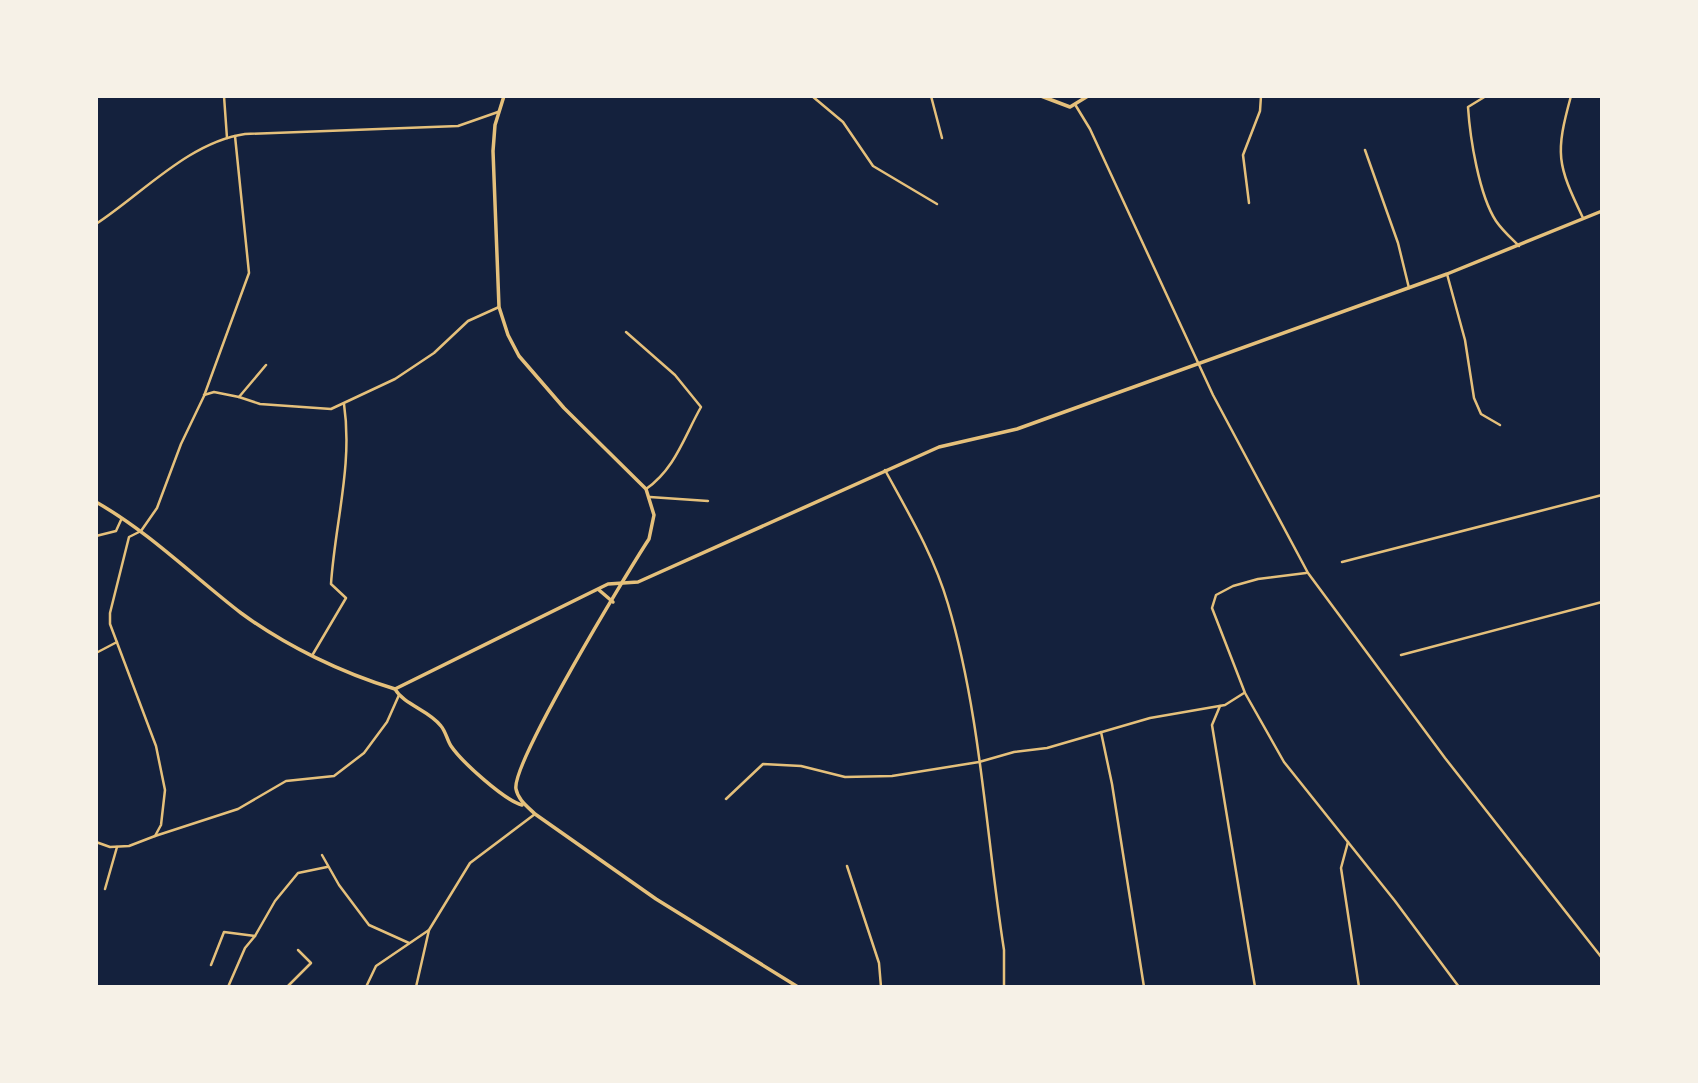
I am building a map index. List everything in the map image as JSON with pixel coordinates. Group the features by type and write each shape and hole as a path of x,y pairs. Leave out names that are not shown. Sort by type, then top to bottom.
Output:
{"street":[{"path":"224,96 227,138"},
{"path":"504,96 498,112 494,151 499,307 508,335 533,373 646,489 650,497 654,524 649,539 621,582 613,602 524,756 516,789 524,805 627,880 798,987"},
{"path":"812,96 843,122 866,160 937,204"},
{"path":"931,96 942,138"},
{"path":"1041,96 1063,105 1076,106 1087,96"},
{"path":"1249,203 1242,155 1260,111 1261,96"},
{"path":"1486,96 1468,107 1475,150 1488,206 1497,222 1519,246"},
{"path":"1571,96 1559,148 1566,183 1583,218"},
{"path":"1076,106 1090,129 1197,362 1308,573 1445,758 1602,958"},
{"path":"96,224 180,164 227,138 458,126 498,112"},
{"path":"155,836 161,825 165,777 117,642 110,613 128,537 141,531 157,508 181,444 204,395 249,273 235,136"},
{"path":"1365,150 1398,243 1409,288"},
{"path":"395,688 599,590 621,582 638,582 939,447 1017,429 1447,274 1602,211"},
{"path":"1447,274 1465,340 1474,398 1481,414 1500,425"},
{"path":"204,395 214,392 260,404 331,409 395,379 434,352 468,321 499,307"},
{"path":"626,332 675,375 701,407 680,451 660,479 646,489"},
{"path":"239,397 266,365"},
{"path":"313,654 346,598 331,584 335,537 345,486 349,433 345,404"},
{"path":"885,470 923,539 947,602 970,693 1004,950 1004,987"},
{"path":"1342,562 1602,495"},
{"path":"650,497 708,501"},
{"path":"96,502 123,517 244,614 348,672 395,688 399,695 424,710 442,726 452,747 500,793 512,802 524,805"},
{"path":"96,536 116,531 123,517"},
{"path":"1308,573 1233,586 1221,590 1212,602 1245,693 1284,762 1459,987"},
{"path":"599,590 613,602"},
{"path":"1401,655 1602,602"},
{"path":"96,653 117,642"},
{"path":"726,799 763,764 801,766 845,777 873,778 979,762 1014,752 1047,748 1150,718 1220,706 1245,693"},
{"path":"96,842 117,847 145,842 155,836 238,809 286,781 334,776 364,753 387,722 399,695"},
{"path":"1220,706 1212,725 1255,987"},
{"path":"1101,732 1112,784 1144,987"},
{"path":"416,987 429,930 470,863 535,814"},
{"path":"1348,842 1341,868 1359,987"},
{"path":"106,889 117,847"},
{"path":"323,855 327,867 369,925 409,943"},
{"path":"847,866 879,963 881,987"},
{"path":"228,987 245,948 275,901 298,873 327,867"},
{"path":"366,987 376,966 429,930"},
{"path":"211,965 225,932 255,936"},
{"path":"287,987 311,963 298,950"}]}
